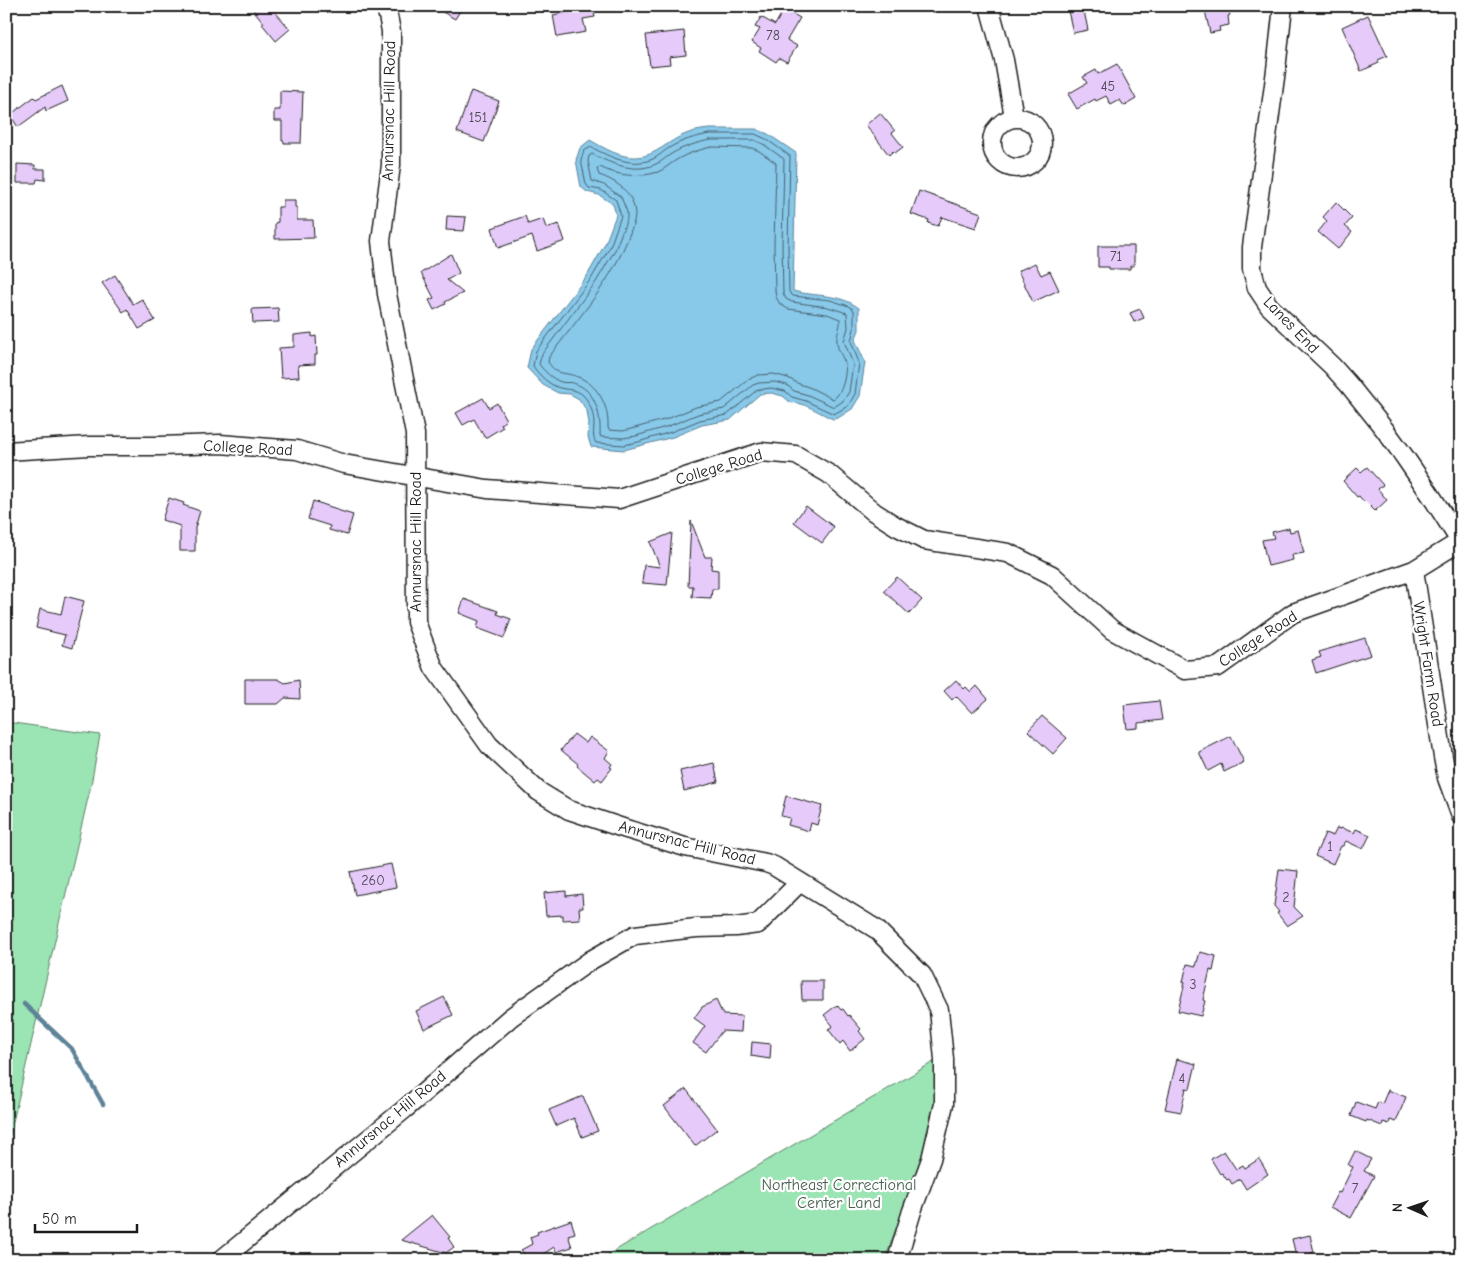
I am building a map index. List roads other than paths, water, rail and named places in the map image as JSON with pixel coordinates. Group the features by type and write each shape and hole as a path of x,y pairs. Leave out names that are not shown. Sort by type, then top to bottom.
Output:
{"street":[{"name":"Annursnac Hill Road","path":"386,6 391,32 391,145 381,240 387,294 414,434 416,476 416,622 425,646 434,668 488,745 538,791 569,810 623,828 686,846 774,866 876,929 922,975 939,1010 944,1059 944,1104 931,1159 897,1260"},
{"path":"989,6 1004,60 1014,117"},
{"name":"Lanes End","path":"1283,6 1252,247 1252,269 1257,288 1269,306 1332,366 1385,430 1460,541"},
{"name":"College Road","path":"6,451 90,446 220,444 297,450 344,464 487,489 619,499 760,452 796,455 829,474 896,526 924,540 1008,554 1052,575 1112,630 1185,670 1218,667 1293,613 1414,570 1460,541"},
{"name":"Wright Farm Road","path":"1414,570 1447,778 1461,816"},
{"name":"Annursnac Hill Road","path":"221,1260 406,1108 511,1017 591,960 635,935 696,928 736,927 758,924 800,882"}],"water":[{"path":"709,129 756,129 768,134 796,153 793,291 843,300 859,308 859,330 855,340 865,362 860,396 852,409 833,419 806,406 791,403 783,396 771,393 760,394 730,420 702,425 673,437 624,450 591,447 588,437 587,411 579,399 570,394 558,393 543,385 527,368 531,349 587,276 605,244 616,215 613,204 599,195 587,192 581,187 576,160 580,148 590,140 618,154 631,157 644,156 686,134"}],"waterway":[{"path":"24,1004 72,1049 103,1104"}],"park label":[{"name":"Northeast Correctional Center Land","path":"839,1194"}]}
